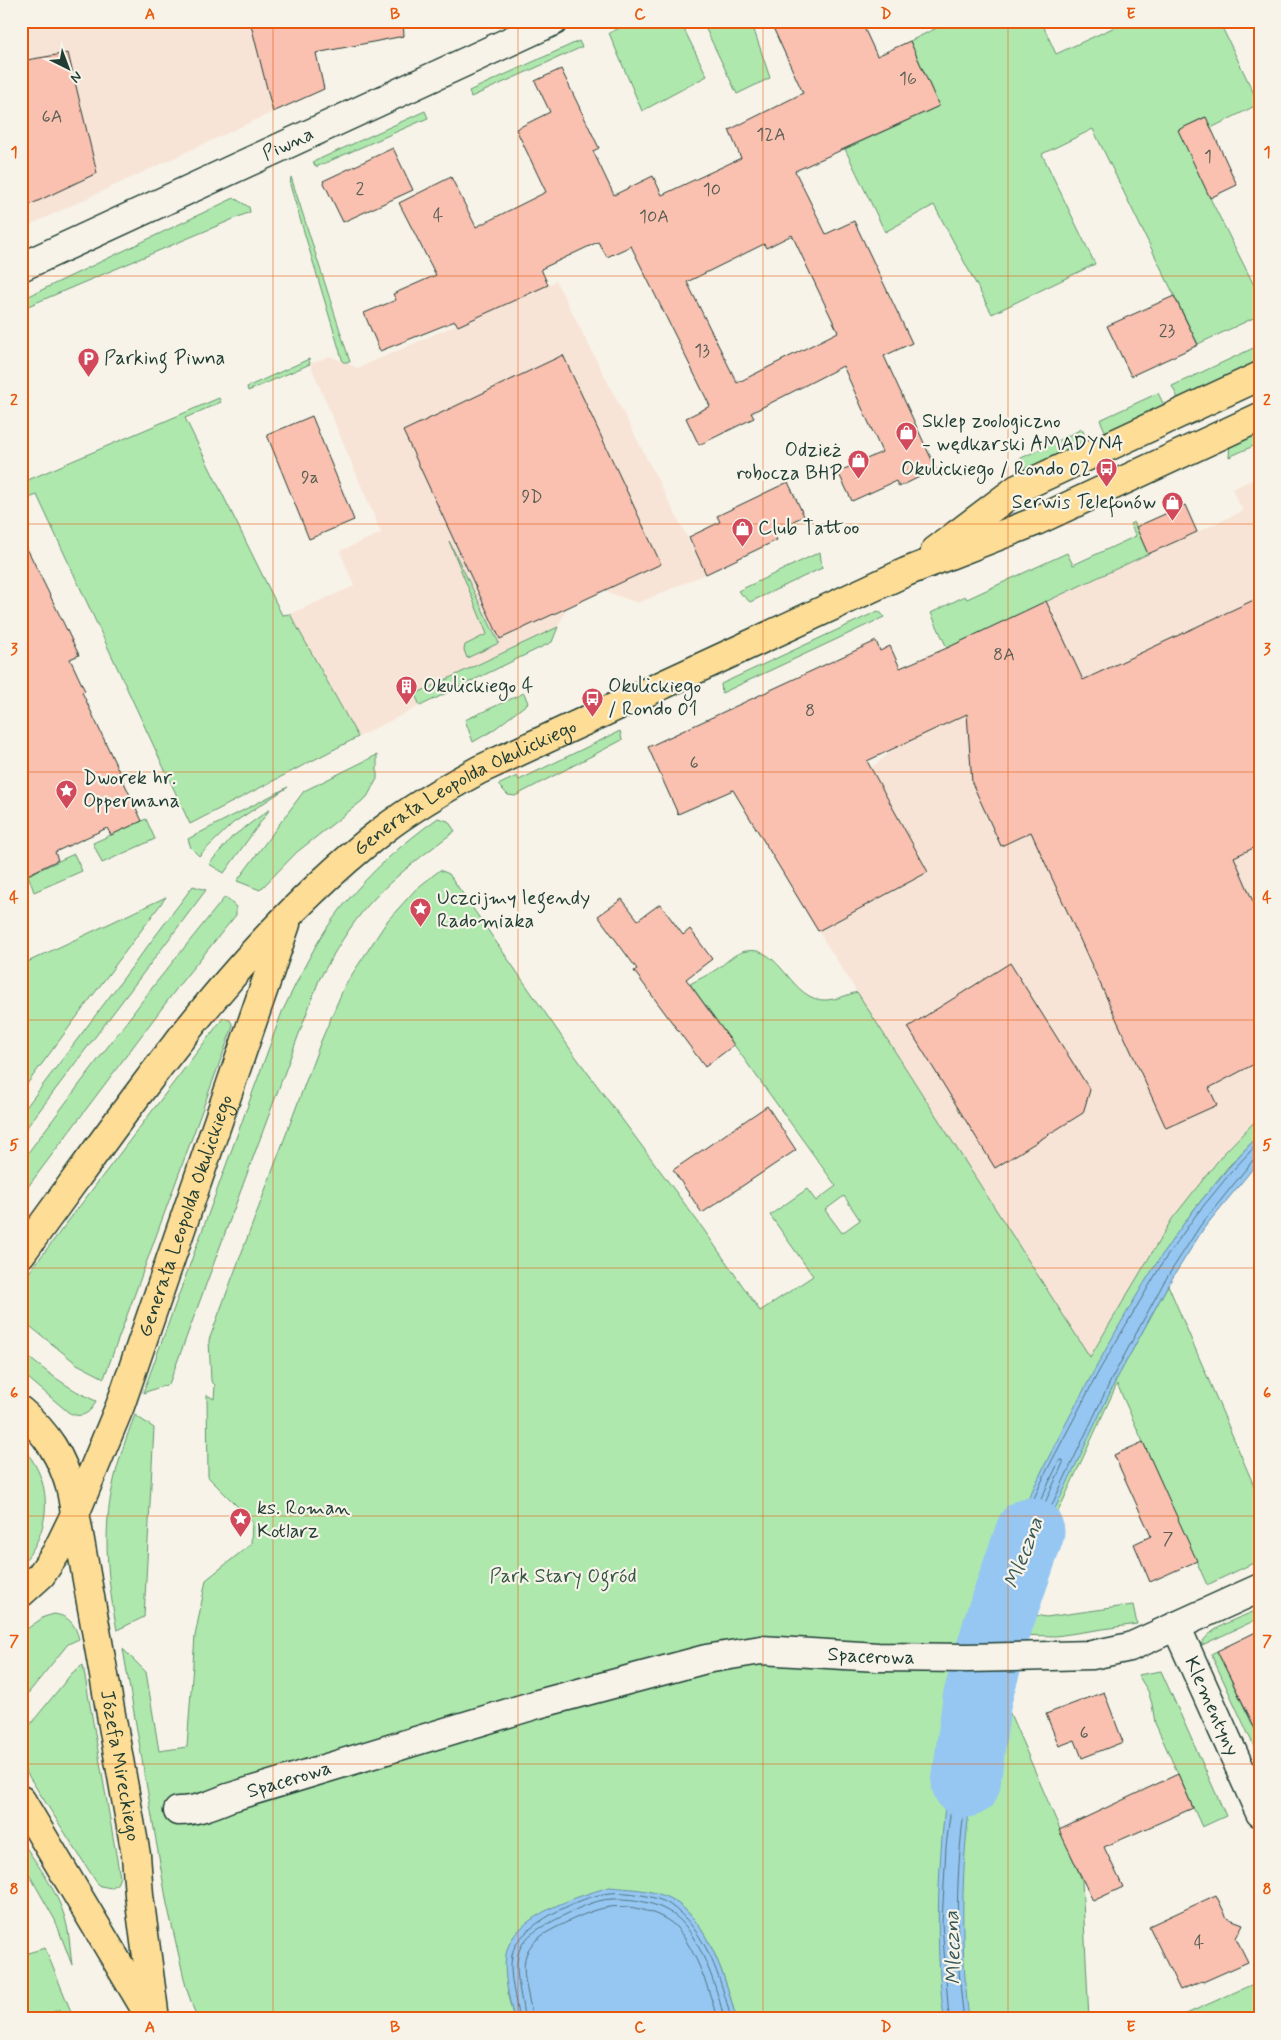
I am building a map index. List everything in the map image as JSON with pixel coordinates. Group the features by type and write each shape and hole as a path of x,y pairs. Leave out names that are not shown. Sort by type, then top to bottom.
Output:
{"main road":[{"name":"Generała Leopolda Okulickiego","path":"906,572 1017,489 1260,376"},
{"name":"Generała Leopolda Okulickiego","path":"21,1254 201,1011 288,916 383,830 443,790 479,770 906,572 1034,522 1260,417"},
{"name":"Generała Leopolda Okulickiego","path":"21,1592 41,1575 56,1553 75,1514 120,1406 288,916"},
{"path":"21,1236 71,1186"},
{"name":"Józefa Mireckiego","path":"21,1411 46,1436 58,1454 65,1469 75,1514 136,1855 153,2019"},
{"name":"Józefa Mireckiego","path":"21,1800 153,2019"}],"street":[{"name":"Piwna","path":"21,267 554,21"},
{"name":"Spacerowa","path":"178,1810 190,1811 538,1704 706,1659 761,1650 878,1657 967,1658 1092,1655 1130,1647 1260,1588"},
{"name":"Klementyny","path":"1176,1626 1260,1813"}],"shaded area":[{"path":"21,21 250,21 273,112 21,229"},
{"path":"556,281 706,574 638,603 609,593 607,589 568,606 558,627 415,694 420,706 358,737 290,614 354,586 340,551 381,533 310,364 330,356 358,368"},
{"path":"1260,476 1260,1116 1224,1153 1172,1219 1090,1357 818,931 928,872 871,768 898,746 941,650 1243,511 1232,489"}],"green space":[{"path":"634,21 680,21 707,76 642,111 609,33"},
{"path":"702,21 751,21 770,78 737,94"},
{"path":"951,21 1041,21 1056,54 1128,21 1219,21 1259,104 1211,128 1205,117 1179,130 1210,198 1260,297 1260,315 1198,344 1093,129 1042,154 1095,264 992,314 934,205 885,232 845,149 939,106 910,41"},
{"path":"579,41 582,47 471,97 469,91"},
{"path":"425,111 428,118 316,167 313,162"},
{"path":"291,177 350,362 343,362 290,185"},
{"path":"234,198 249,207 250,212 21,309 21,300"},
{"path":"1260,345 1260,363 1182,400 1178,398 1172,386"},
{"path":"309,359 310,364 248,391 247,387"},
{"path":"1158,393 1164,405 1162,409 1107,435 1100,420"},
{"path":"219,398 221,402 185,418 282,615 290,614 358,737 190,824 37,495 21,501 21,483"},
{"path":"1260,428 1260,443 1229,457 1230,442"},
{"path":"1082,429 1088,443 1024,474 1017,460"},
{"path":"1134,522 1148,554 947,648 931,613 965,596 967,599 1067,553 1073,565 1136,536 1130,524"},
{"path":"449,541 499,643 467,658 464,650 465,645 487,634"},
{"path":"820,552 822,568 750,602 738,591"},
{"path":"878,611 884,617 722,693 721,684"},
{"path":"558,627 552,642 420,706 415,694"},
{"path":"524,693 528,703 492,731 473,742 465,720"},
{"path":"620,731 622,740 515,796 508,795 498,785 517,776 519,780"},
{"path":"377,755 377,779 367,797 297,852 260,890 237,881 304,791"},
{"path":"288,787 233,823 199,856 191,848 188,839"},
{"path":"270,809 224,873 209,864 232,837"},
{"path":"438,818 448,821 455,831 400,874 370,903 349,930 319,980 169,1384 143,1393 282,1012 302,971 325,931 353,893 388,859"},
{"path":"146,819 155,839 102,863 93,843"},
{"path":"74,854 82,871 34,892 28,875"},
{"name":"Park Stary Ogród","path":"440,870 449,874 573,1053 704,1230 760,1311 813,1276 770,1215 807,1189 816,1201 836,1186 690,984 714,971 742,952 758,951 768,956 778,964 804,993 815,998 827,1000 857,992 1090,1357 1172,1219 1224,1153 1260,1116 1260,1134 1228,1167 1192,1212 1159,1260 1007,1546 982,1620 999,1688 1082,1880 1089,2019 736,2019 721,1968 704,1934 681,1907 668,1898 646,1891 507,1992 514,2019 197,2019 186,1987 167,1904 123,1649 146,1672 159,1751 187,1747 195,1636 206,1580 251,1544 252,1521 208,1477 207,1395 214,1399 215,1385 211,1381 209,1340 321,1041 345,985 388,920 416,889","holes":["844,1196 860,1220 842,1233 825,1210"]},
{"path":"193,886 206,890 21,1135 21,1114"},
{"path":"166,897 21,1092 21,965"},
{"path":"225,897 236,907 236,915 183,980 21,1196 21,1162 155,984"},
{"path":"223,1018 230,1020 233,1026 104,1378 77,1364 21,1319 21,1283"},
{"path":"1168,1285 1260,1500 1260,1560 1207,1585 1117,1384 1044,1542 1019,1612 1046,1617 1133,1605 1137,1624 1056,1636 1013,1635 1016,1623 1010,1621 1036,1549 1116,1380"},
{"path":"21,1351 66,1385 96,1401 91,1409 81,1415 68,1412 21,1372"},
{"path":"135,1415 154,1428 144,1617 117,1630 109,1576 108,1521 117,1467"},
{"path":"21,1446 32,1459 39,1474 44,1489 45,1505 44,1521 39,1536 32,1551 21,1565"},
{"path":"1260,1609 1260,1618 1200,1646 1218,1628"},
{"path":"54,1614 64,1617 71,1622 76,1629 79,1639 68,1644 21,1702 21,1633 44,1617"},
{"path":"1217,1651 1260,1740 1260,1754 1258,1755 1211,1654"},
{"path":"83,1665 120,1877 117,1884 111,1888 97,1883 21,1764 21,1736 72,1673"},
{"path":"1161,1671 1226,1816 1202,1827 1155,1723 1148,1691 1138,1675"},
{"path":"21,1840 48,1881 64,1914 72,1965 55,1920 21,1860"},
{"path":"45,1948 74,2019 64,2019 60,2009 37,2019 21,2019 21,1955"},
{"path":"1260,1981 1260,2019 1175,2019"}],"water":[{"path":"1260,1134 1260,1160 1204,1228 1168,1285 1116,1380 1036,1549 1010,1621 982,1620 1010,1539 1034,1488 1072,1412 1129,1309 1160,1258 1193,1211 1225,1171"},
{"path":"961,1688 991,1688 970,1801 964,1863 963,1926 969,2019 944,2019 938,1936 941,1853 944,1811"},
{"path":"609,1887 655,1893 669,1898 682,1907 705,1935 713,1951 721,1969 736,2019 514,2019 505,1970 506,1954 511,1940 533,1918 564,1902"}],"building":[{"path":"250,21 403,21 404,36 316,53 324,89 273,112"},
{"path":"770,21 861,21 877,56 910,41 939,106 795,171 826,234 854,221 912,343 884,356 936,469 899,487 896,481 852,501 838,472 882,452 843,366 751,413 754,418 699,445 686,418 710,406 631,246 607,257 598,242 541,269 548,285 458,326 455,321 380,351 364,313 396,300 393,294 436,275 399,203 451,177 476,227 546,192 516,129 550,112 535,81 561,69 599,148 593,151 614,195 653,176 662,195 741,158 729,130 803,93","holes":["792,235 838,332 737,383 687,282 764,244 766,248"]},
{"path":"68,53 97,173 21,209 21,61"},
{"path":"1206,117 1237,185 1210,198 1178,130"},
{"path":"393,148 413,190 343,222 323,181"},
{"path":"1174,296 1198,345 1131,376 1107,326"},
{"path":"563,355 661,564 500,639 403,431"},
{"path":"312,416 354,520 309,539 267,435"},
{"path":"788,482 804,516 772,531 777,540 706,574 689,537 720,522 717,516"},
{"path":"1185,505 1197,532 1148,554 1136,527"},
{"path":"21,536 79,655 70,659 85,691 82,692 142,821 111,835 107,828 55,852 58,860 21,878"},
{"path":"1260,597 1260,845 1234,857 1260,918 1260,1061 1209,1088 1217,1105 1166,1128 1031,832 1001,846 972,783 967,714 867,761 928,872 818,931 733,790 678,814 648,747 876,641 880,651 890,646 900,668 1046,601 1083,680"},
{"path":"622,899 638,920 660,904 683,935 690,929 712,959 686,979 734,1045 705,1067 634,971 637,969 598,916"},
{"path":"1010,963 1090,1090 1083,1113 995,1168 908,1027"},
{"path":"767,1106 796,1150 702,1213 673,1170"},
{"path":"1143,1442 1197,1561 1150,1582 1134,1544 1151,1536 1114,1455"},
{"path":"1260,1630 1260,1738 1217,1651"},
{"path":"1104,1692 1123,1742 1082,1758 1075,1740 1059,1746 1046,1714"},
{"path":"1178,1774 1193,1808 1104,1847 1123,1887 1093,1901 1059,1830"},
{"path":"1216,1895 1227,1918 1243,1924 1236,1938 1248,1962 1180,1990 1149,1926"}],"waterway":[{"name":"Mleczna","path":"966,1783 977,1699 999,1621 1030,1532"}],"place":[{"name":"Parking Piwna","path":"88,377"},
{"name":"Sklep zoologiczno - wędkarski AMADYNA","path":"906,451"},
{"name":"Odzież robocza BHP","path":"858,480"},
{"name":"Okulickiego / Rondo 02","path":"1107,488"},
{"name":"Serwis Telefonów","path":"1172,521"},
{"name":"Club Tattoo","path":"742,547"},
{"name":"Okulickiego 4","path":"407,705"},
{"name":"Okulickiego / Rondo 01","path":"592,717"},
{"name":"Dworek hr. Oppermana","path":"67,809"},
{"name":"Uczcijmy legendy Radomiaka","path":"421,928"},
{"name":"ks. Roman Kotlarz","path":"241,1538"}]}
